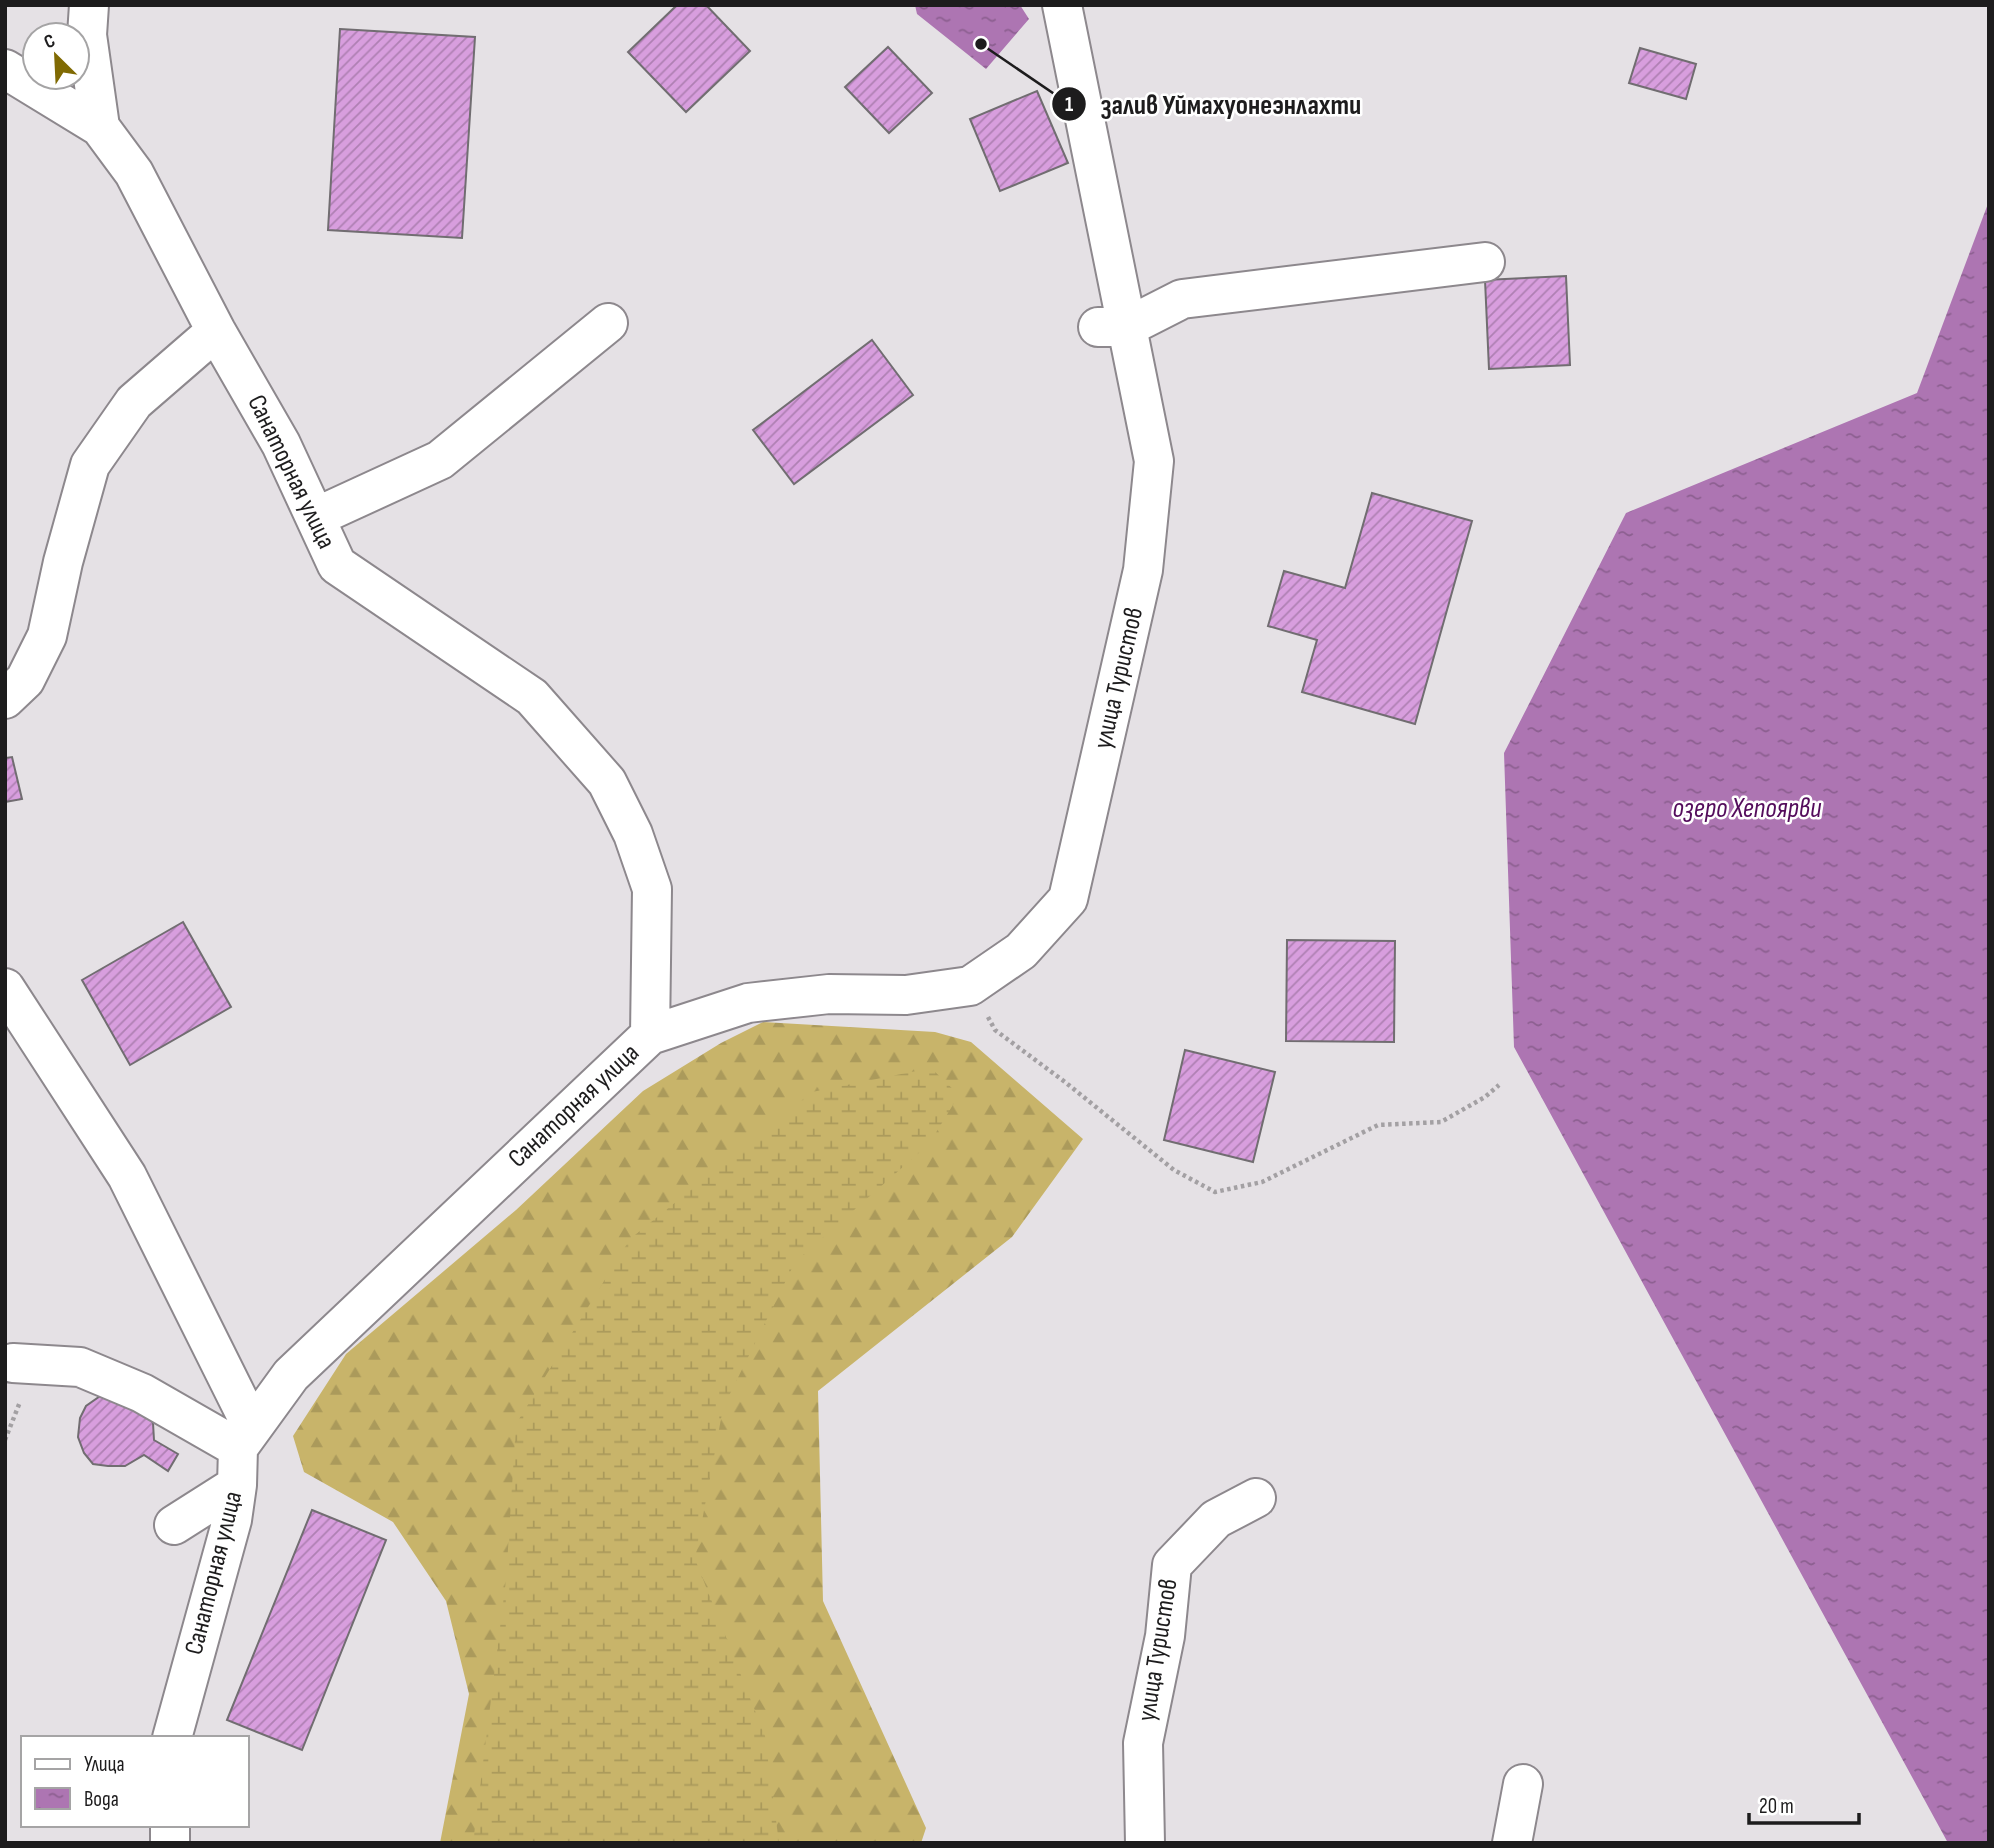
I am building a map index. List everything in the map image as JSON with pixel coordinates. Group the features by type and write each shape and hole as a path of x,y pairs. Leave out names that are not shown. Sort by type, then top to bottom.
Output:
{"street":[{"path":"89,5 87,35 100,127"},
{"name":"улица Туристов","path":"650,1035 748,1003 829,994 906,995 970,986 1021,951 1068,899 1143,570 1154,461 1112,327 1062,5"},
{"name":"Санаторная улица","path":"5,69 100,127 134,173 216,331 281,444 337,565 532,696 607,782 633,834 652,889 650,1035 291,1375 242,1453 232,1520 173,1736"},
{"path":"1112,327 1182,299 1485,262"},
{"path":"316,517 440,460 608,323"},
{"path":"5,699 25,680 47,636 63,562 90,466 134,402 216,331"},
{"path":"5,988 127,1176 242,1453"},
{"path":"13,1363 80,1367 142,1393 242,1453"},
{"path":"174,1525 242,1453"},
{"name":"улица Туристов","path":"1145,1843 1143,1743 1165,1636 1171,1565 1216,1519 1256,1497"},
{"path":"1512,1843 1523,1784"}],"path":[{"path":"970,986 995,1030 1065,1082 1174,1170 1215,1192 1262,1182 1378,1125 1441,1122 1485,1097 1499,1085"}],"green space":[{"path":"763,1022 935,1032 971,1042 1083,1139 1012,1237 818,1391 823,1601 926,1828 921,1843 440,1843 469,1694 446,1601 393,1522 304,1472 293,1436 346,1354 516,1210 643,1091 721,1043"},
{"path":"931,1068 959,1095 929,1144 795,1262 723,1408 695,1559 765,1736 779,1843 473,1843 506,1580 516,1424 630,1239 812,1092"}],"water":[{"path":"915,5 1020,5 1029,19 986,69 917,14"},
{"name":"озеро Хепоярви","path":"1989,201 1989,1843 1948,1843 1514,1047 1504,753 1626,513 1917,393"}],"building":[{"path":"677,5 706,5 750,51 686,112 628,52"},
{"path":"340,29 475,37 462,238 328,230"},
{"path":"888,47 932,93 889,133 845,87"},
{"path":"1640,48 1696,64 1686,99 1629,83"},
{"path":"1037,91 1068,163 1000,191 970,119"},
{"path":"1566,276 1570,365 1489,369 1485,280"},
{"path":"872,340 913,395 794,484 753,430"},
{"path":"1372,493 1472,521 1415,724 1302,692 1317,640 1268,626 1284,571 1345,588"},
{"path":"12,757 22,799 5,802 5,758"},
{"path":"183,922 231,1007 130,1065 82,980"},
{"path":"1287,940 1395,941 1394,1042 1286,1041"},
{"path":"1185,1050 1275,1072 1253,1162 1164,1140"},
{"path":"103,1394 143,1403 153,1423 154,1440 178,1454 168,1471 144,1455 125,1466 93,1464 84,1453 78,1437 80,1418 86,1406"},
{"path":"312,1510 386,1540 302,1750 227,1720"}],"place":[{"name":"залив Уймахуонеэнлахти","path":"981,44"}]}
